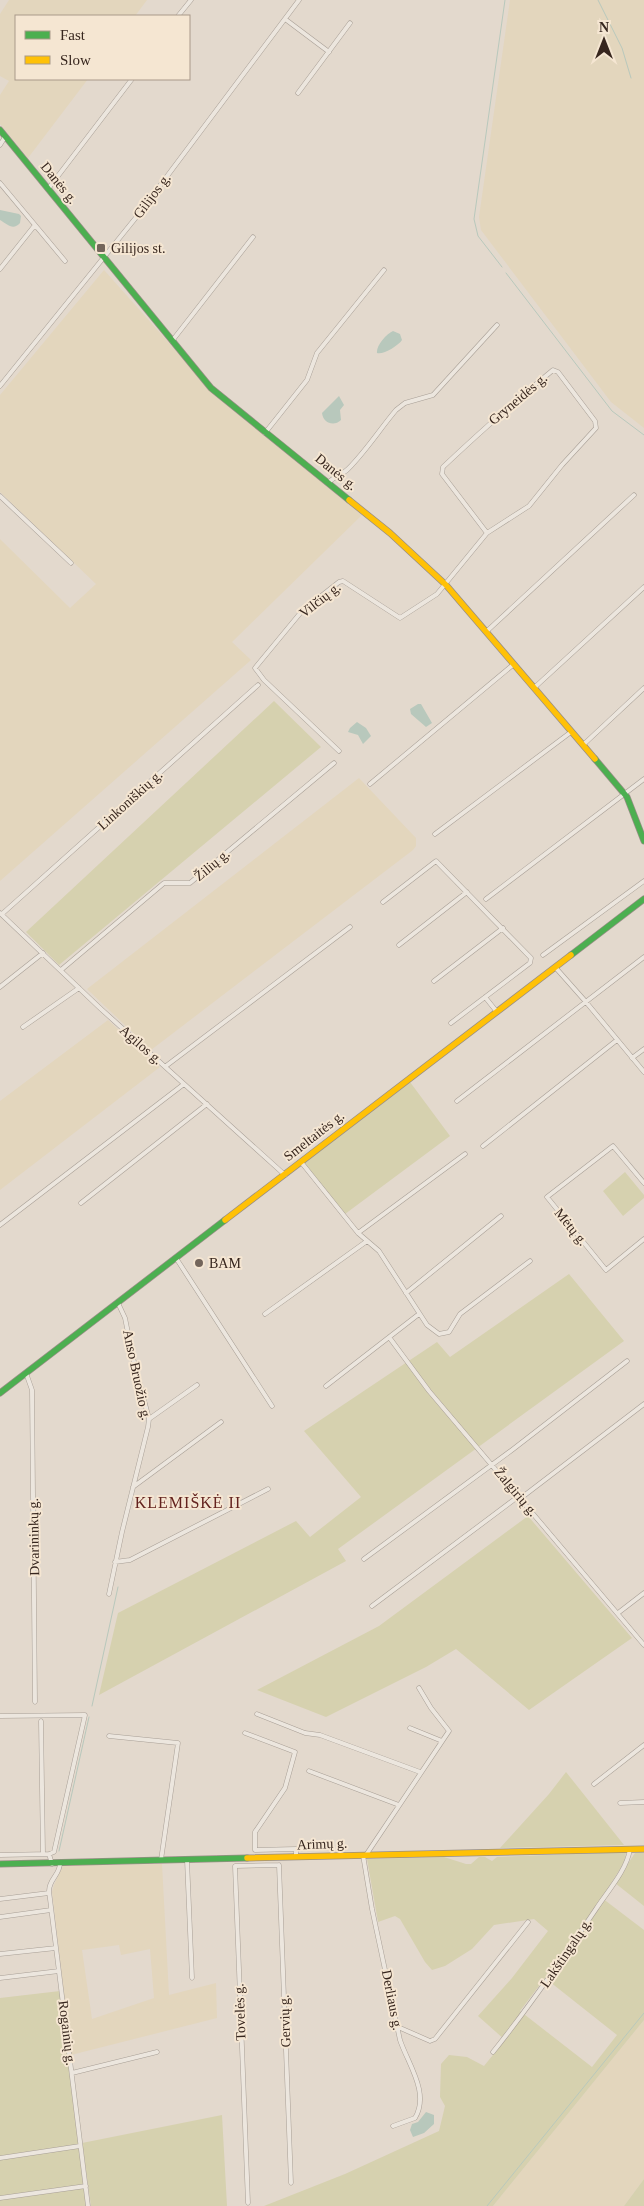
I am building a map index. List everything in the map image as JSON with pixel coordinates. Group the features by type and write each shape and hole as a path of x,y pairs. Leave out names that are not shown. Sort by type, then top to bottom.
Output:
{"main road":[{"name":"Danės g.","path":"0,130 211,388 265,433 329,482 426,564 446,584 624,794 644,841"},
{"name":"Smeltaitės g.","path":"0,1393 644,899"},
{"name":"Arimų g.","path":"0,1864 644,1849"}],"street":[{"path":"179,15 190,0"},
{"name":"Gilijos g.","path":"0,386 104,258 299,0"},
{"path":"285,19 329,52"},
{"path":"298,93 350,24"},
{"path":"48,189 131,80"},
{"path":"0,145 5,137"},
{"path":"0,183 65,261"},
{"path":"0,270 35,225"},
{"path":"172,341 253,237"},
{"path":"265,433 307,380 317,353 384,270"},
{"path":"329,482 332,478 341,476 353,464 396,410 405,403 433,395 497,325"},
{"name":"Gryneidės g.","path":"446,584 487,533 529,506 562,465 596,428 595,421 558,372 553,370 522,395 482,429 444,467 442,474 487,533"},
{"path":"487,631 634,495"},
{"path":"0,496 71,563"},
{"name":"Vilčių g.","path":"340,751 264,680 255,668 302,611 339,582 343,581 400,618 436,594 446,584"},
{"path":"534,688 644,587"},
{"path":"370,784 514,664"},
{"name":"Linkoniškių g.","path":"1,914 258,685"},
{"path":"582,745 644,688"},
{"path":"435,834 571,732"},
{"name":"Žilių g.","path":"61,970 164,883 190,883 334,764"},
{"path":"486,899 644,778"},
{"path":"383,902 436,861 531,958 530,963 451,1023"},
{"path":"543,955 644,881"},
{"path":"399,945 467,892"},
{"name":"Agilos g.","path":"1,914 79,988 285,1175"},
{"path":"166,1066 350,927"},
{"path":"434,981 503,928"},
{"path":"0,987 43,953"},
{"path":"457,1101 644,957"},
{"path":"554,968 586,1002 644,1072"},
{"path":"23,1028 79,988"},
{"path":"485,997 497,1012"},
{"path":"483,1146 617,1040"},
{"path":"632,1058 644,1049"},
{"path":"0,1225 184,1084"},
{"path":"81,1203 207,1104"},
{"name":"Mėtų g.","path":"644,1183 613,1146 547,1197 606,1270 644,1239"},
{"path":"358,1233 464,1154"},
{"path":"301,1162 358,1233 379,1251 432,1331 439,1334 449,1332 460,1314 530,1261"},
{"path":"640,1178 644,1174"},
{"path":"406,1292 501,1216"},
{"path":"266,1314 367,1242"},
{"path":"176,1258 272,1406"},
{"name":"Anso Bruožio g.","path":"109,1594 132,1487 148,1427 148,1419 125,1318 118,1303"},
{"path":"326,1386 419,1314"},
{"name":"Žalgirių g.","path":"389,1337 429,1391 642,1639 644,1645"},
{"path":"364,1559 493,1465 627,1362"},
{"name":"Dvarininkų g.","path":"26,1374 32,1390 35,1702"},
{"path":"148,1419 197,1385"},
{"path":"372,1606 644,1404"},
{"path":"132,1487 221,1422"},
{"path":"115,1562 130,1560 268,1489"},
{"path":"618,1613 644,1593"},
{"path":"365,1855 449,1731 431,1708 419,1688"},
{"path":"257,1714 305,1733 320,1735 420,1772"},
{"path":"0,1716 85,1715 54,1852 49,1854 0,1855"},
{"path":"41,1721 43,1854"},
{"path":"410,1728 442,1740"},
{"path":"245,1733 295,1752 285,1788 255,1832 255,1850 296,1849 296,1857"},
{"path":"109,1736 178,1743 160,1861"},
{"path":"594,1784 644,1745"},
{"path":"309,1771 399,1805"},
{"path":"620,1803 644,1802"},
{"name":"Lakštingalų g.","path":"493,2052 548,1980 613,1884 629,1857 630,1849"},
{"path":"49,1854 52,1864"},
{"name":"Derliaus g.","path":"365,1855 372,1909 398,2027 406,2058 416,2078 420,2103 415,2118 393,2126"},
{"name":"Gervių g.","path":"277,1858 291,2183"},
{"path":"187,1860 192,1978"},
{"name":"Rogainių g.","path":"60,1863 58,1873 49,1886 49,1893 88,2206"},
{"name":"Tovelės g.","path":"248,2203 235,1866 278,1865"},
{"path":"0,1899 49,1893"},
{"path":"0,1916 51,1910"},
{"path":"398,2027 430,2041 435,2039 528,1922"},
{"path":"0,1954 56,1948"},
{"path":"0,1978 59,1971"},
{"path":"72,2073 157,2052"},
{"path":"0,2158 80,2146"},
{"path":"0,2198 86,2186"}],"shaded area":[{"path":"9,0 147,0 136,15 15,15 15,80 87,80 28,158 0,124 0,95 9,81 0,76 0,14"},
{"path":"510,0 644,0 644,428 611,402 481,230 479,217"},
{"path":"0,210 19,214 21,216 20,223 12,227 0,220"},
{"path":"104,270 218,398 362,515 232,642 251,660 0,881 0,539 70,608 96,584 0,492 0,395"},
{"path":"393,331 400,334 402,340 390,350 377,353 382,341"},
{"path":"339,396 344,405 340,410 341,420 329,423 324,419 322,413"},
{"path":"274,701 321,747 59,965 26,932"},
{"path":"421,704 432,723 426,727 411,714 410,709"},
{"path":"357,722 366,728 371,736 363,744 358,735 348,732"},
{"path":"359,778 416,838 416,846 413,850 151,1050 87,989"},
{"path":"108,1020 160,1067 0,1190 0,1101"},
{"path":"410,1082 450,1136 345,1214 304,1163"},
{"path":"625,1172 644,1195 644,1198 623,1216 603,1191"},
{"path":"569,1274 624,1341 338,1549 346,1561 99,1695 118,1613 296,1521 310,1537 361,1497 304,1431 437,1342 450,1357"},
{"path":"528,1516 632,1638 529,1710 456,1649 426,1667 326,1717 257,1690 379,1626"},
{"path":"566,1772 624,1845 500,1848 549,1794"},
{"path":"644,1851 644,1906 615,1883 635,1853"},
{"path":"626,1852 625,1861 602,1898 644,1930 644,2020 493,2206 264,2206 345,2174 439,2131 445,2106 440,2097 441,2064 449,2055 467,2057 484,2066 505,2040 478,2016 512,1978 548,1931 534,1919 494,1925 472,1949 445,1966 432,1970 425,1962 400,1919 395,1916 378,1922 367,1859 444,1857 471,1864 479,1857 485,1857 492,1861 497,1857","holes":["545,1978 617,2035 592,2067 520,2011"]},
{"path":"162,1864 169,1995 216,1983 217,2018 71,2055 52,1892 63,1865","holes":["119,1945 121,1955 150,1949 154,1998 92,2019 82,1950"]},
{"path":"60,1991 87,2206 0,2206 0,1998"},
{"path":"644,2020 644,2179 624,2206 493,2206"},
{"path":"426,2112 434,2115 434,2124 424,2133 413,2137 410,2130 412,2124 418,2122"},
{"path":"222,2115 227,2206 91,2206 82,2143"},
{"path":"644,2179 644,2206 624,2206"}],"waterway":[{"path":"502,267 478,236 474,219 505,0"},
{"path":"598,0 622,48 631,78"},
{"path":"506,273 612,411 644,435"},
{"path":"92,1706 118,1587"},
{"path":"59,1851 89,1717"},
{"path":"487,2206 644,2013"}],"traffic: fast":[{"path":"0,130 211,388 349,500"},
{"path":"595,759 627,797 644,841"},
{"path":"571,955 644,899"},
{"path":"0,1393 225,1220"},
{"path":"0,1864 247,1858"}],"traffic: slow":[{"path":"349,500 390,533 446,585 595,759"},
{"path":"225,1220 571,955"},
{"path":"247,1858 644,1849"}],"place":[{"name":"Gilijos st.","path":"101,248"},
{"name":"BAM","path":"199,1263"}],"district":[{"name":"KLEMIŠKĖ II","path":"188,1502"}]}
